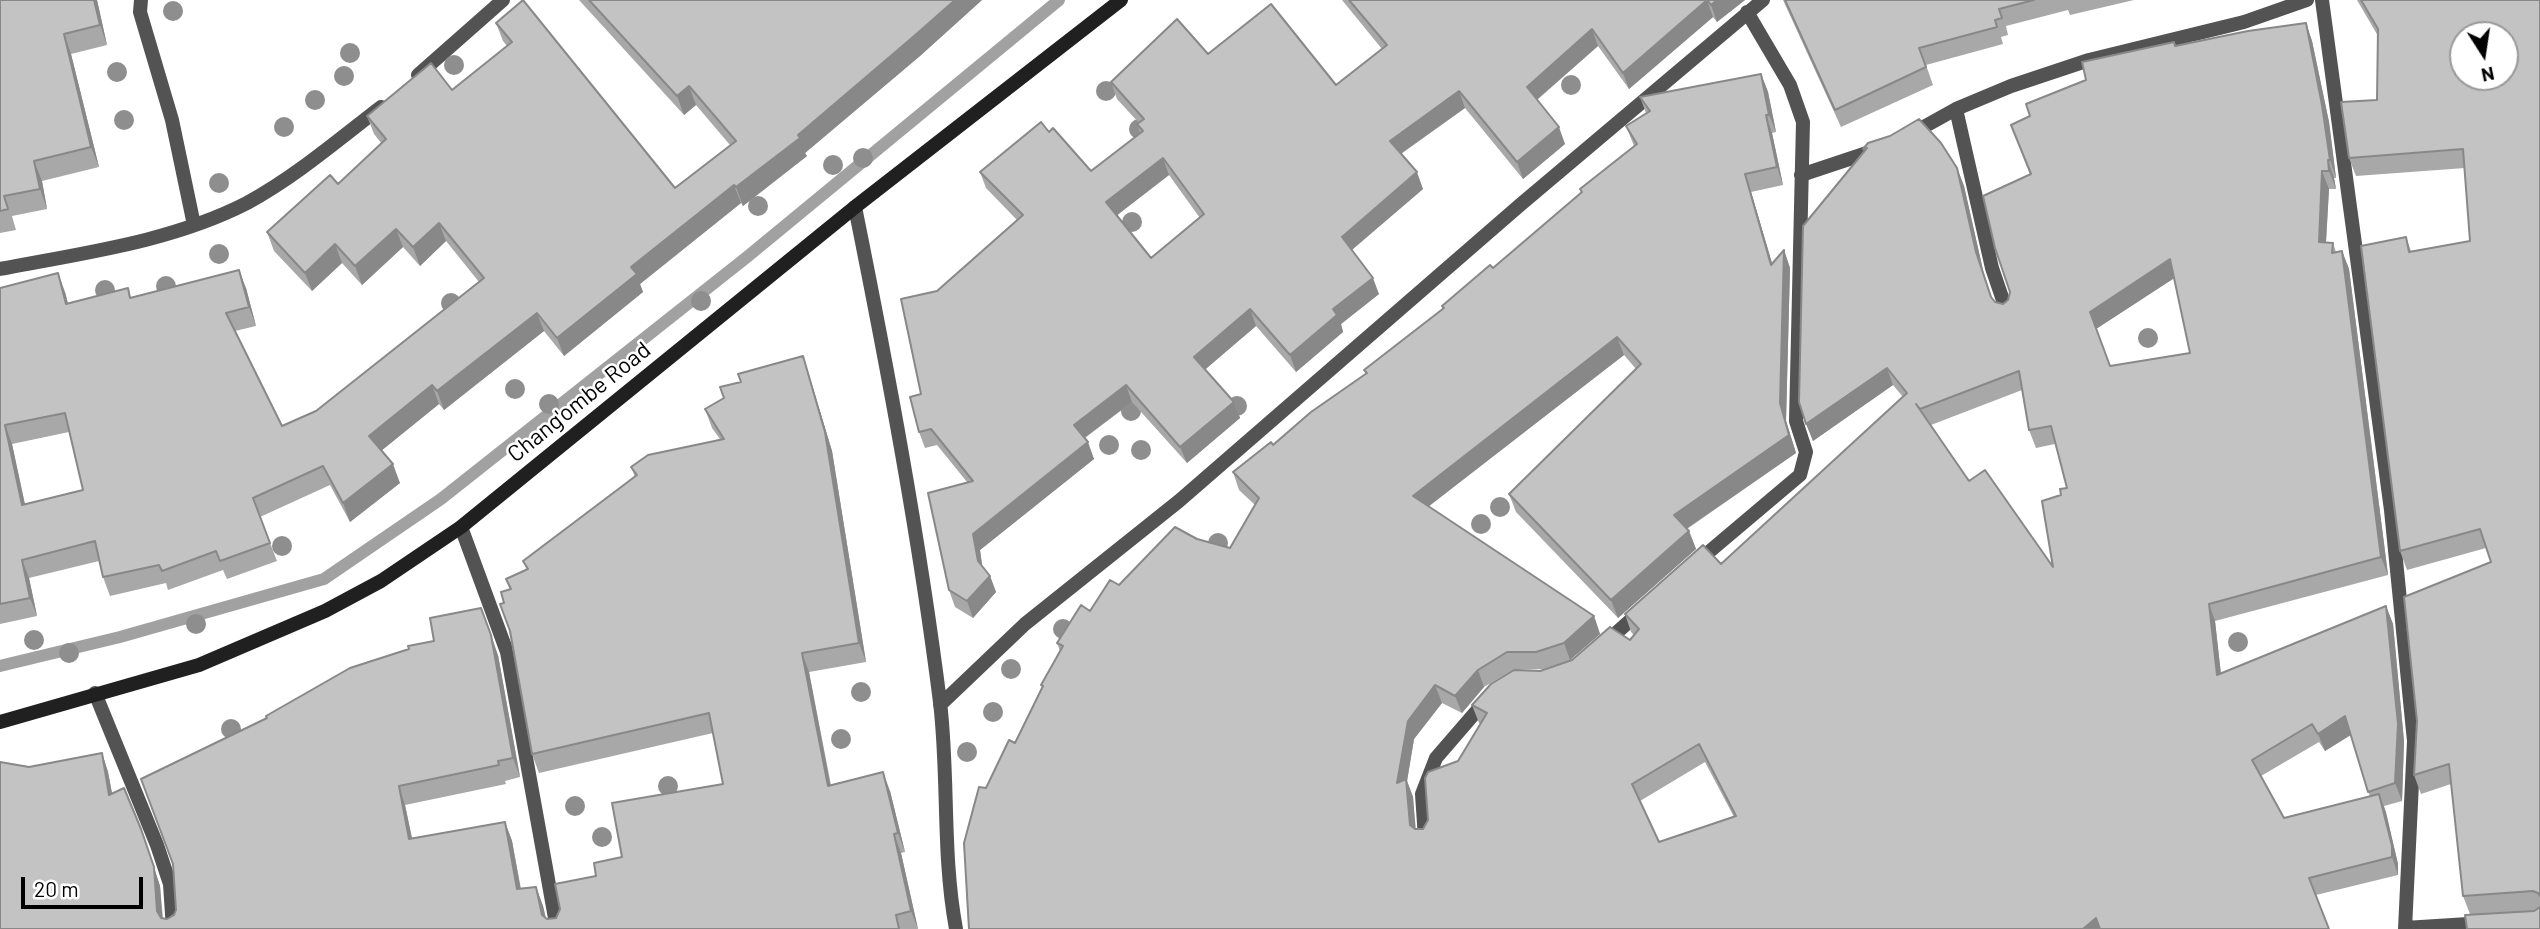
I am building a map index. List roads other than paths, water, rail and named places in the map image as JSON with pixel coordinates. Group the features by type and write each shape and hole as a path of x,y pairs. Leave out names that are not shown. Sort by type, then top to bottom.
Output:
{"street":[{"path":"141,0 140,12 172,120 194,225"},
{"path":"409,83 487,5 503,0"},
{"name":"Chang'ombe Road","path":"0,722 199,664 325,611 381,581 461,527 855,207 1121,0"},
{"path":"940,705 1025,624 1179,501 1520,205 1763,0"},
{"path":"1801,175 1897,142 1956,108 2011,86 2089,60 2244,22 2307,0"},
{"path":"2322,0 2391,510 2414,741 2405,928 2500,923"},
{"path":"1684,573 1735,527 1794,481 1800,475 1806,452 1796,422 1803,122 1790,85 1747,12"},
{"path":"0,269 133,243 194,225 246,203 294,174 388,102"},
{"path":"1956,108 1992,268 2007,312"},
{"path":"855,207 886,358 940,705 949,892 956,929"},
{"path":"461,527 508,652 557,929"},
{"path":"1594,652 1654,600"},
{"path":"1425,838 1422,794 1436,758 1491,694 1500,689"},
{"path":"95,694 157,845 170,884 173,929"}],"waterway":[{"path":"0,666 120,637 324,579 441,499 747,257 1059,0"}]}
